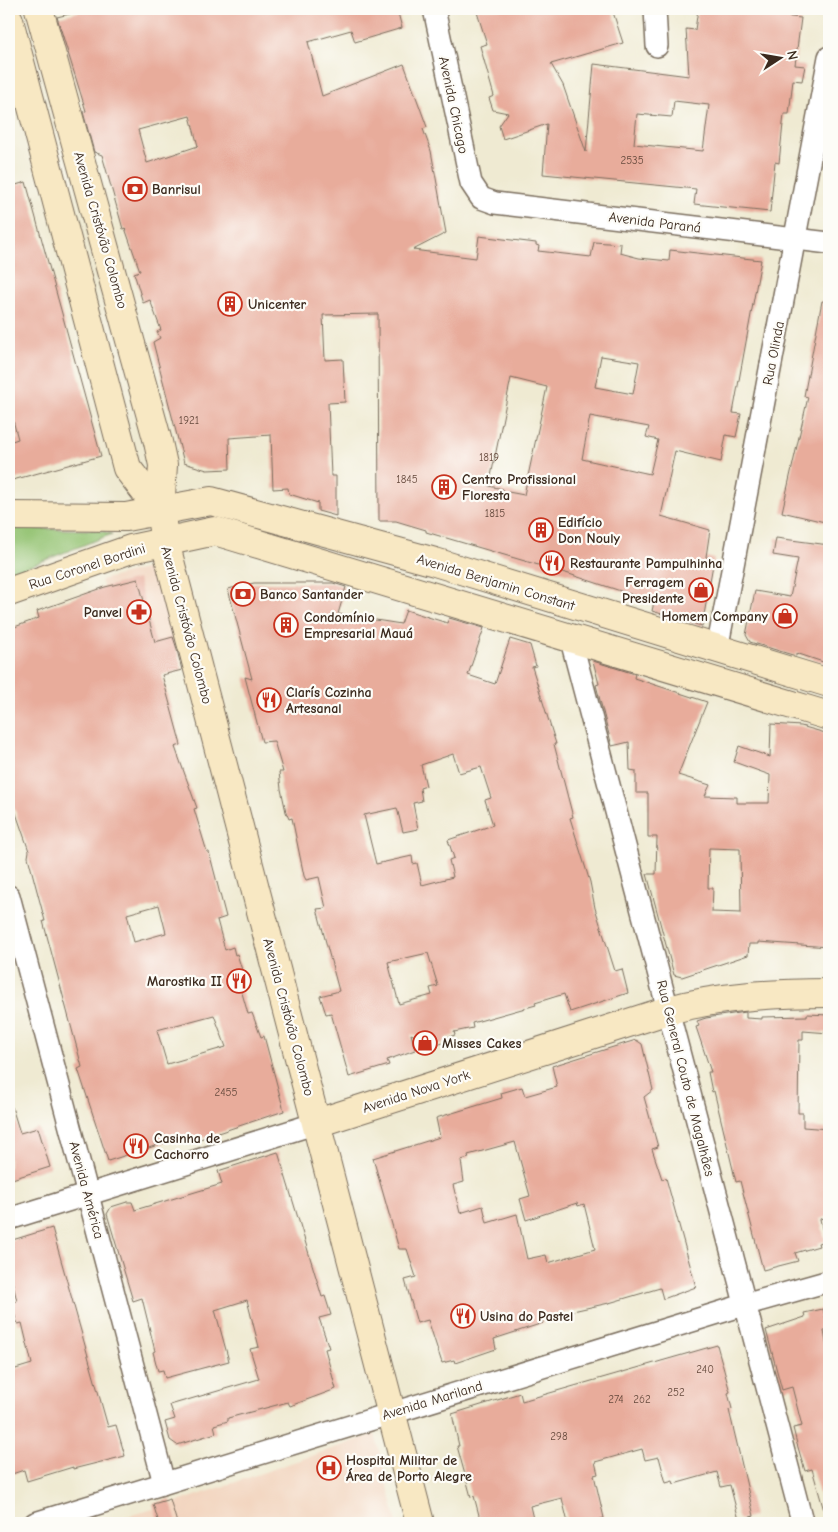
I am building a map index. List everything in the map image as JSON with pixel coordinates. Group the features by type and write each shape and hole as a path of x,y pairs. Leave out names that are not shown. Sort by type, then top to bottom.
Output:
{"main road":[{"name":"Avenida Cristóvão Colombo","path":"39,9 158,442 163,465 160,511 165,542 393,1412 420,1523"},
{"name":"Avenida Cristóvão Colombo","path":"9,20 127,468 160,511"},
{"name":"Avenida Benjamin Constant","path":"9,516 126,517 211,501 435,562 716,650 829,683"},
{"path":"165,542 215,531 571,640 829,716"},
{"name":"Rua Coronel Bordini","path":"9,592 131,549 165,542"},
{"name":"Avenida Nova York","path":"317,1123 668,1010 704,1001 784,993 829,993"}],"street":[{"name":"Avenida Chicago","path":"434,9 471,183 481,198"},
{"path":"655,9 657,46"},
{"name":"Rua Olinda","path":"716,650 829,57"},
{"name":"Avenida Paraná","path":"481,198 495,203 829,243"},
{"name":"Rua General Couto de Magalhães","path":"571,640 801,1517"},
{"name":"Avenida América","path":"9,896 164,1483"},
{"name":"Avenida Nova York","path":"9,1219 87,1193 317,1123"},
{"name":"Avenida Mariland","path":"35,1523 744,1305 829,1281"}],"shaded area":[{"name":"Panvel","path":"156,566 174,637 125,651 101,580"},
{"name":"Hospital Militar de Área de Porto Alegre","path":"375,1434 397,1523 103,1523 175,1503"}],"green space":[{"path":"9,528 98,530 112,534 9,574"}],"building":[{"path":"90,9 397,9 402,28 355,42 351,30 308,42 322,96 404,64 427,127 423,129 431,151 446,233 413,250 476,258 479,236 536,243 539,246 538,251 591,257 594,242 621,244 620,253 639,258 669,261 670,250 761,260 733,413 741,414 736,437 726,435 721,462 675,451 661,516 710,530 706,557 714,559 702,626 652,611 654,602 569,574 426,532 426,530 396,521 379,521 378,314 323,315 325,360 343,359 345,402 328,403 331,476 336,476 336,516 318,511 318,503 289,494 288,488 273,489 271,435 229,438 230,469 207,470 184,463 153,342 160,338 157,332 161,330 150,300 143,303 134,273 140,271 125,228 123,229 102,155 94,152 83,112 86,111 57,17","holes":["190,116 198,146 147,163 138,130","601,356 639,362 633,394 595,387","511,378 547,387 524,495 489,486","590,416 649,427 646,437 658,440 650,474 582,459"]},
{"path":"476,9 612,9 623,43 551,64 563,85 586,152 594,64 689,76 686,29 695,30 698,9 724,9 801,18 795,65 805,66 802,81 793,80 789,114 784,114 779,163 775,162 770,212 694,204 696,189 543,174 547,124 503,139 499,126 508,113 493,110 489,98 494,96 480,46 487,44","holes":["674,101 709,105 703,151 634,144 637,114 672,117"]},
{"path":"26,182 101,456 9,481 9,442 18,439 9,405 9,187"},
{"path":"822,301 829,302 829,523 782,512 808,397 804,396"},
{"name":"Homem Company","path":"776,538 829,545 829,651 826,663 796,653 796,656 750,642 746,635 755,591 790,597 798,559 773,555"},
{"path":"138,579 155,642 173,637 182,670 162,675 181,745 175,747 197,808 194,809 207,852 209,852 226,917 217,920 225,950 233,947 235,955 237,954 242,970 236,972 248,1014 252,1013 261,1037 264,1036 284,1111 188,1143 186,1136 108,1161 78,1069 82,1067 43,921 45,921 28,857 29,851 11,799 14,798 9,784 9,629 39,618 37,611 105,587","holes":["159,905 166,933 134,942 127,914","214,1015 226,1047 167,1064 157,1030"]},
{"path":"254,583 333,583 346,587 338,614 401,624 406,610 447,623 449,618 484,628 468,675 495,684 510,639 530,645 536,666 532,667 556,744 554,744 573,817 570,818 590,882 595,908 615,971 622,969 628,993 570,1012 564,994 535,1003 536,1005 472,1023 473,1028 454,1032 455,1035 446,1038 443,1043 436,1045 411,1034 415,1050 387,1060 389,1065 349,1077 331,1013 326,1014 320,996 339,991 317,909 326,908 319,877 306,880 304,876 292,818 289,819 286,812 281,789 279,772 283,772 274,741 262,742 245,677 252,679 228,589","holes":["453,754 459,773 481,767 491,798 485,800 493,825 448,840 454,858 449,860 453,877 422,885 417,863 413,864 412,856 376,864 364,815 397,808 403,832 418,829 413,803 422,801 420,788 426,786 421,765","428,953 438,986 430,988 432,995 399,1004 388,962"]},
{"path":"593,661 635,674 634,678 707,702 678,775 710,785 705,796 737,797 737,803 769,803 770,775 734,762 739,746 770,757 771,724 801,726 829,734 829,947 758,942 758,944 749,944 748,955 682,977 674,975 647,874 656,874 657,837 648,837 648,793 636,793 636,771 630,770 629,742 612,746 596,685 599,684","holes":["709,848 740,849 741,913 712,912 713,888 708,888"]},
{"path":"746,1012 746,1018 762,1019 762,1017 807,1016 807,1014 829,1015 829,1033 803,1031 803,1040 799,1040 798,1113 803,1113 803,1127 829,1129 829,1216 820,1219 825,1241 818,1243 819,1246 795,1253 798,1261 763,1270 740,1181 736,1182 714,1091 712,1092 708,1072 711,1072 696,1027 699,1026 697,1021 706,1018"},
{"path":"636,1040 642,1044 653,1090 644,1097 658,1147 652,1149 662,1179 666,1178 696,1287 663,1299 660,1288 609,1303 541,1318 543,1323 494,1339 496,1349 455,1363 454,1360 442,1363 428,1320 417,1323 405,1280 416,1277 407,1249 399,1249 373,1158 440,1137 436,1118 502,1098 501,1093 522,1087 525,1096 557,1087 552,1066","holes":["515,1142 530,1196 520,1199 526,1220 577,1203 578,1206 584,1204 595,1249 548,1263 546,1255 527,1259 517,1214 487,1223 483,1206 460,1213 453,1185 464,1182 461,1160 469,1158 468,1155"]},
{"path":"12,1107 20,1133 38,1128 50,1167 9,1180 9,1108"},
{"path":"278,1152 322,1297 325,1296 331,1315 319,1318 329,1348 325,1349 336,1389 290,1406 288,1402 228,1418 228,1421 214,1425 216,1433 177,1445 170,1440 165,1422 175,1419 170,1405 259,1379 250,1349 259,1347 247,1300 215,1310 229,1361 165,1378 163,1370 158,1371 142,1298 133,1301 107,1214 111,1207 127,1202 132,1202 135,1210 222,1184 218,1171"},
{"path":"52,1228 108,1427 116,1425 125,1456 73,1469 73,1467 27,1481 24,1470 9,1475 9,1371 32,1364 22,1323 18,1324 10,1303 17,1301 9,1268 9,1241"},
{"path":"823,1309 829,1330 824,1331 829,1359 829,1513 825,1514 812,1469 805,1471 797,1444 793,1428 802,1426 792,1387 782,1390 766,1330 805,1317 804,1313"},
{"path":"717,1345 730,1392 728,1393 732,1409 729,1410 754,1516 739,1520 730,1485 721,1487 717,1472 674,1484 673,1481 666,1483 659,1457 645,1460 642,1449 595,1462 598,1474 594,1475 604,1518 598,1520 598,1523 568,1523 562,1498 530,1506 534,1523 481,1523 474,1496 471,1497 457,1446 459,1446 452,1414 520,1393 522,1401"},
{"path":"170,1499 177,1523 159,1523 153,1504"}],"place":[{"name":"Banrisul","path":"135,189"},
{"name":"Unicenter","path":"230,304"},
{"name":"Centro Profissional Floresta","path":"444,487"},
{"name":"Edifício Don Nouly","path":"541,530"},
{"name":"Restaurante Pampulhinha","path":"552,563"},
{"name":"Ferragem Presidente","path":"701,590"},
{"name":"Banco Santander","path":"243,594"},
{"name":"Panvel","path":"139,612"},
{"name":"Homem Company","path":"785,616"},
{"name":"Condomínio Empresarial Mauá","path":"286,625"},
{"name":"Clarís Cozinha Artesanal","path":"269,700"},
{"name":"Marostika II","path":"239,981"},
{"name":"Misses Cakes","path":"425,1043"},
{"name":"Casinha de Cachorro","path":"136,1146"},
{"name":"Usina do Pastel","path":"463,1316"},
{"name":"Hospital Militar de Área de Porto Alegre","path":"329,1468"}]}
